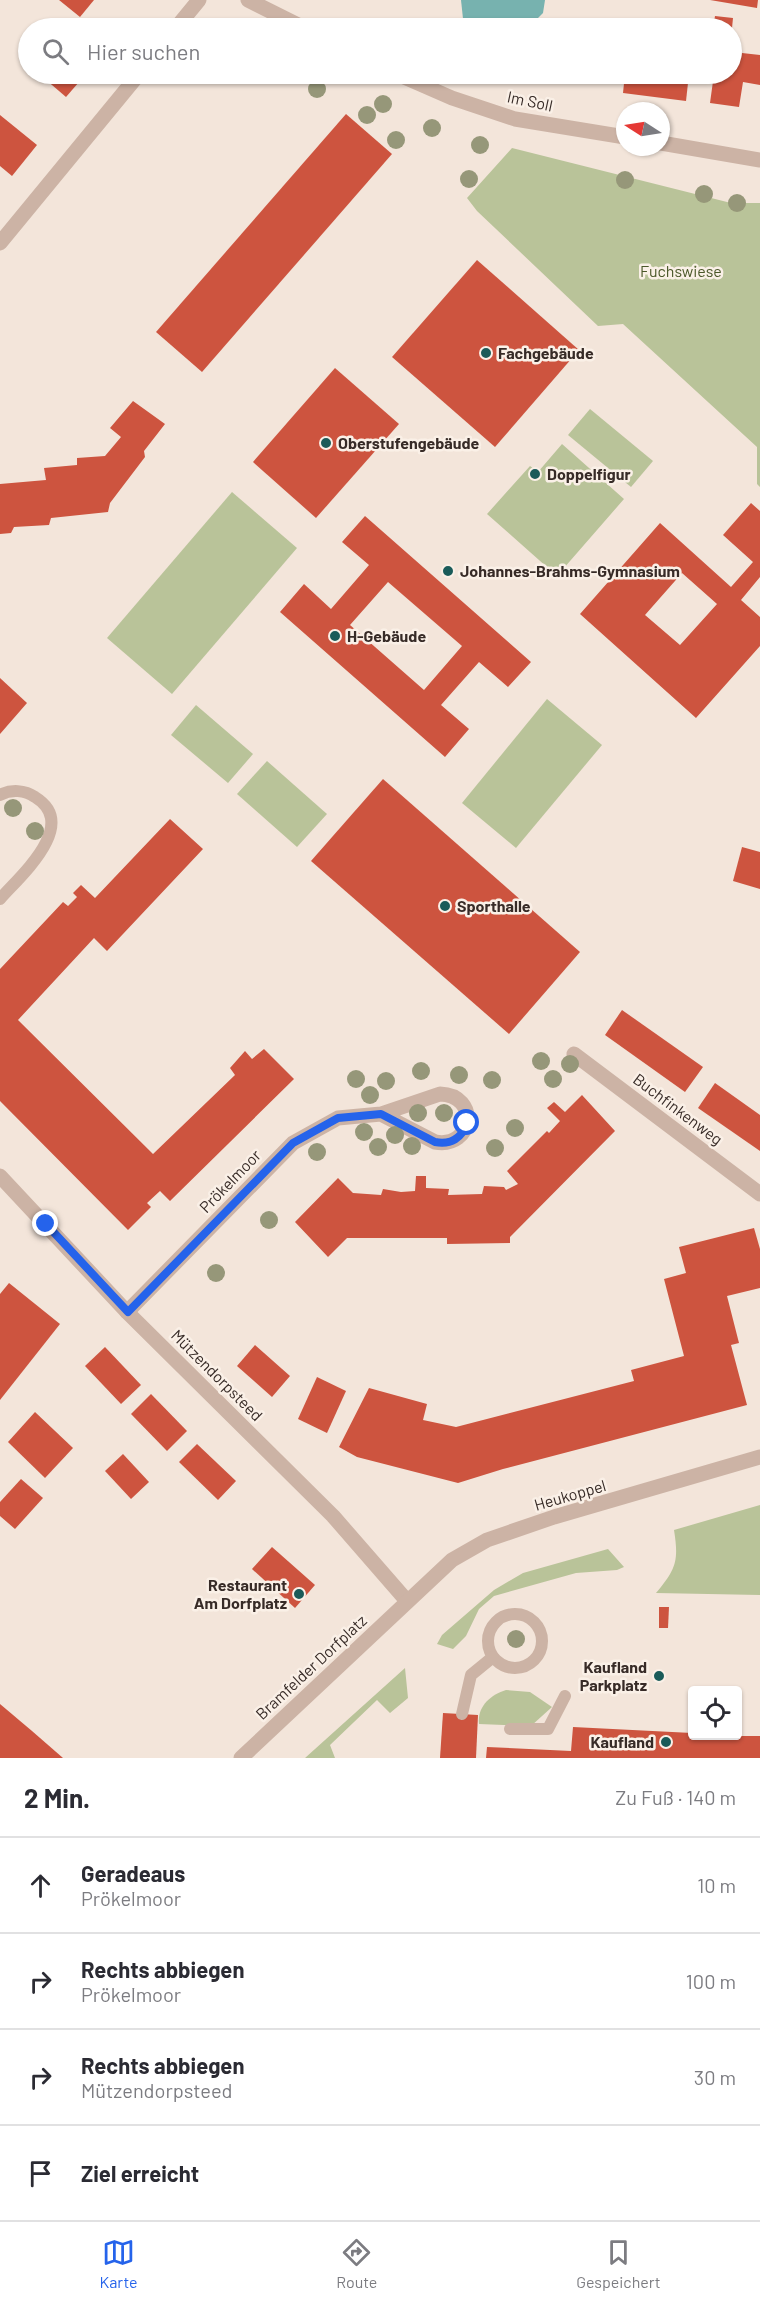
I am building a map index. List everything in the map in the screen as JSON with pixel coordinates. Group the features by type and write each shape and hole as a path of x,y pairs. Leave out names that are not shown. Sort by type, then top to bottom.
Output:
{"street":[{"path":"184,18 199,0"},
{"path":"248,0 284,18"},
{"path":"0,243 131,84"},
{"name":"Im Soll","path":"420,84 452,98 515,119 616,136"},
{"path":"670,145 760,160"},
{"name":"Buchfinkenweg","path":"574,1054 760,1194"},
{"name":"Prökelmoor","path":"128,1312 293,1143 338,1118 381,1114 440,1094 454,1096 465,1107 467,1123 461,1136 442,1144 381,1114"},
{"name":"Mützendorpsteed","path":"0,1176 128,1312 333,1516 407,1601"},
{"name":"Heukoppel","path":"407,1601 452,1560 487,1540 554,1517 760,1457"},
{"name":"Bramfelder Dorfplatz","path":"240,1758 407,1601"}],"lane":[{"path":"0,795 15,791 27,792 38,798 48,812 51,829 45,847 0,899"},
{"path":"518,1614 526,1616 538,1627 542,1643 540,1651 530,1664 514,1668 499,1663 493,1657 489,1649 489,1631 501,1618 518,1614"},
{"path":"462,1714 471,1675 493,1657"},
{"path":"510,1729 548,1729 565,1696"}],"green space":[{"name":"Fuchswiese","path":"512,148 731,203 760,203 760,487 757,484 757,447 623,324 598,326 477,211 467,198"},
{"path":"590,409 653,461 631,487 568,435"},
{"path":"562,444 624,499 557,576 487,514 530,466 538,472"},
{"path":"232,492 297,548 172,694 107,638"},
{"path":"547,699 602,745 516,848 462,803"},
{"path":"196,705 253,754 228,783 171,735"},
{"path":"267,761 327,814 297,847 237,794"},
{"path":"760,1505 760,1595 656,1593 672,1571 676,1557 674,1530"},
{"path":"608,1549 624,1567 617,1570 576,1573 494,1596 479,1609 466,1636 453,1649 437,1644 442,1635 494,1590 523,1573"},
{"path":"405,1668 408,1698 390,1713 377,1700 330,1745 335,1758 305,1758"},
{"path":"506,1690 530,1692 552,1707 531,1726 479,1724 482,1707 495,1695"}],"water":[{"path":"461,0 545,0 543,13 538,18 463,18"}],"building":[{"path":"59,0 94,0 80,17"},
{"path":"710,0 758,0 757,8"},
{"path":"742,53 760,55 760,85 743,82 739,107 710,103 713,84 742,84"},
{"path":"51,84 77,84 66,97"},
{"path":"624,84 688,84 686,101 623,93"},
{"path":"346,114 392,154 202,372 156,332"},
{"path":"0,115 37,145 12,176 0,166"},
{"name":"Fachgebäude","path":"477,260 579,350 495,447 392,357"},
{"name":"Oberstufengebäude","path":"335,368 399,424 316,518 253,462"},
{"path":"133,401 165,424 144,451 145,457 110,503 108,512 51,518 49,525 14,527 11,533 0,534 0,484 46,480 44,468 77,465 77,458 105,456 121,437 110,428"},
{"path":"751,503 760,511 760,577 741,600 760,617 760,646 696,718 580,614 660,523 731,587 753,562 723,535","holes":["682,573 717,604 680,645 645,615"]},
{"name":"H-Gebäude","path":"365,516 531,662 508,687 479,662 441,705 469,729 445,757 280,612 304,584 331,609 369,565 342,542","holes":["388,582 462,646 424,690 350,625"]},
{"path":"0,678 27,703 0,734"},
{"name":"Sporthalle","path":"383,779 580,952 509,1034 311,861"},
{"path":"170,819 203,849 107,951 94,938 18,1020 153,1154 235,1075 230,1068 245,1051 252,1059 264,1049 294,1079 170,1201 160,1191 147,1203 151,1207 128,1230 0,1101 0,969 63,902 68,906 77,897 73,893 81,885 95,898"},
{"path":"742,847 760,852 760,889 733,881"},
{"path":"622,1010 703,1067 685,1092 605,1035"},
{"path":"715,1083 760,1115 760,1151 698,1108"},
{"path":"582,1095 615,1131 510,1237 510,1243 447,1244 447,1238 347,1238 328,1257 295,1222 338,1178 353,1193 381,1195 383,1189 401,1192 415,1191 416,1176 426,1176 426,1188 449,1189 448,1195 482,1194 484,1186 504,1187 506,1190 518,1184 507,1171 560,1121 547,1108 554,1102 565,1112"},
{"path":"754,1228 760,1249 760,1288 727,1296 739,1343 731,1345 747,1405 458,1483 357,1457 339,1447 369,1388 427,1404 423,1420 456,1427 634,1381 631,1370 684,1356 664,1279 686,1273 679,1247"},
{"path":"9,1283 60,1324 0,1400 0,1294"},
{"path":"255,1345 290,1376 272,1397 237,1366"},
{"path":"105,1347 141,1385 121,1404 85,1366"},
{"path":"317,1377 346,1391 327,1433 298,1419"},
{"path":"151,1394 187,1431 167,1451 131,1414"},
{"path":"35,1412 73,1448 45,1478 8,1442"},
{"path":"197,1444 236,1481 218,1500 179,1462"},
{"path":"123,1454 149,1482 131,1499 105,1471"},
{"path":"21,1479 43,1498 15,1529 0,1516 0,1502"},
{"path":"272,1547 315,1585 295,1608 252,1569"},
{"path":"659,1607 669,1607 668,1628 659,1628"},
{"path":"0,1704 32,1731 63,1758 0,1758"},
{"path":"443,1713 478,1715 476,1758 440,1758"},
{"name":"Kaufland","path":"573,1727 688,1733 688,1740 742,1740 742,1736 760,1736 760,1758 486,1758 487,1747 571,1751"}],"place":[{"name":"Fachgebäude","path":"486,353"},
{"name":"Oberstufengebäude","path":"326,443"},
{"name":"Doppelfigur","path":"535,474"},
{"name":"Johannes-Brahms-Gymnasium","path":"448,571"},
{"name":"H-Gebäude","path":"335,636"},
{"name":"Sporthalle","path":"445,906"},
{"name":"Restaurant Am Dorfplatz","path":"299,1594"},
{"name":"Kaufland Parkplatz","path":"659,1676"},
{"name":"Kaufland","path":"666,1742"}],"route":[{"path":"46,1224 128,1312 293,1143 338,1118 381,1114 442,1144 461,1136 467,1123"}]}
